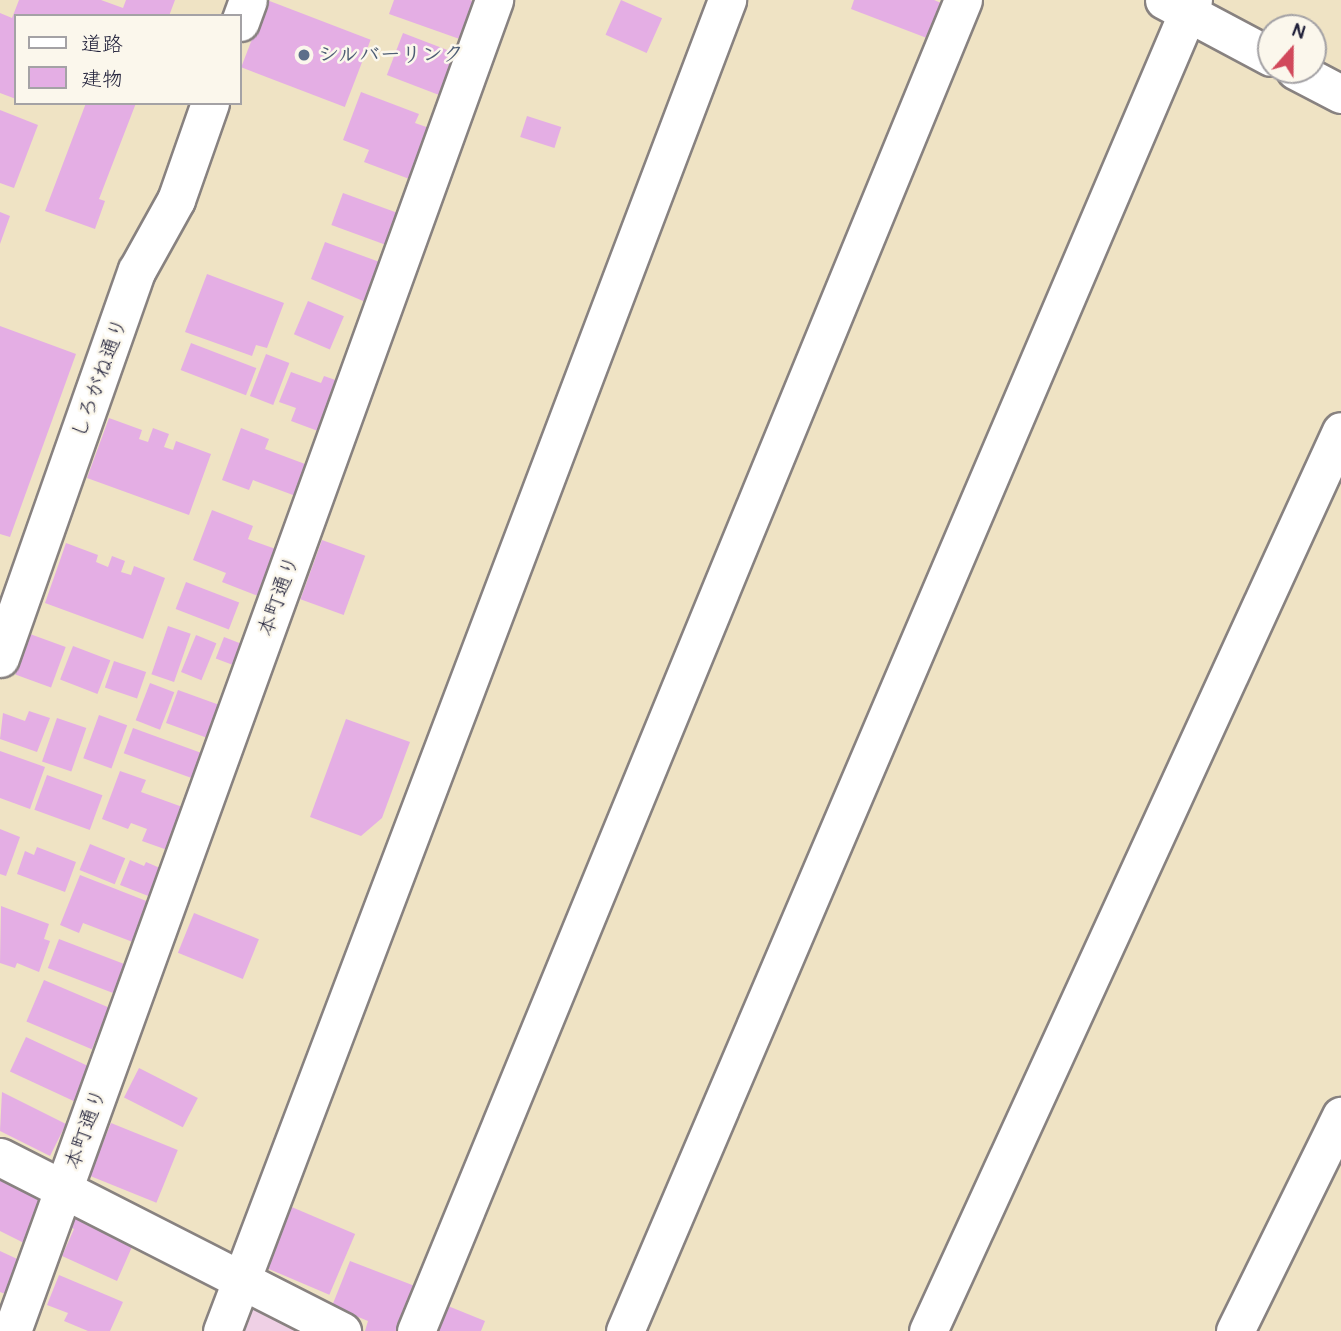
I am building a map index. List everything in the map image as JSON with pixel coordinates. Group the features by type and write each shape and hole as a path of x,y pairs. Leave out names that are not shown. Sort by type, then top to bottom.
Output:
{"street":[{"path":"242,16 248,0"},
{"name":"本町通り","path":"12,1331 494,0"},
{"path":"222,1331 727,0"},
{"path":"416,1331 963,0"},
{"path":"625,1331 1182,4 1257,49"},
{"path":"1322,84 1341,94"},
{"name":"しろがね通り","path":"0,658 137,270 176,200 208,105"},
{"path":"928,1331 1341,430"},
{"path":"1235,1331 1341,1116"},
{"path":"0,1157 64,1192 342,1331"}],"shaded area":[{"path":"247,1295 322,1331 233,1331"}],"building":[{"path":"19,0 101,0 123,8 126,0 175,0 170,14 14,14 14,98 0,93 0,13 12,18"},
{"path":"267,0 371,40 345,107 242,68"},
{"path":"394,0 470,0 481,4 468,42 389,14"},
{"path":"621,0 662,18 647,53 606,35"},
{"path":"854,0 934,0 946,5 932,40 851,9"},
{"path":"403,33 459,55 443,97 387,75"},
{"path":"361,92 419,114 415,123 432,129 420,183 364,162 369,150 343,140"},
{"path":"85,105 135,105 99,199 105,201 95,229 45,211"},
{"path":"0,110 38,125 14,188 0,183"},
{"path":"527,116 561,127 554,148 520,137"},
{"path":"343,193 398,213 387,245 331,225"},
{"path":"0,212 10,216 0,244"},
{"path":"325,242 385,264 375,306 311,279"},
{"path":"207,274 284,303 267,348 256,345 252,356 185,332"},
{"path":"308,301 344,316 330,349 294,334"},
{"path":"0,326 76,354 10,537 0,534"},
{"path":"191,343 256,368 246,395 181,370"},
{"path":"266,354 289,363 273,405 250,396"},
{"path":"291,372 321,383 324,376 344,383 326,434 291,421 296,408 279,402"},
{"path":"109,418 142,430 139,439 148,442 153,428 169,434 164,447 173,450 176,441 211,454 189,515 87,478"},
{"path":"241,428 269,439 265,449 313,467 301,498 253,480 249,490 222,480"},
{"path":"212,510 253,526 248,539 284,552 266,599 222,582 226,573 193,560"},
{"path":"322,540 365,556 344,615 300,599"},
{"path":"66,543 98,555 96,562 108,567 112,556 125,561 121,572 131,575 134,566 165,578 143,639 45,603"},
{"path":"186,582 239,602 229,630 176,609"},
{"path":"168,626 191,634 174,682 151,674"},
{"path":"30,634 66,647 51,687 15,674"},
{"path":"196,635 216,643 201,680 181,672"},
{"path":"224,637 245,645 236,666 216,658"},
{"path":"73,646 110,660 97,694 60,680"},
{"path":"114,661 146,672 137,699 105,687"},
{"path":"150,683 174,692 160,730 136,720"},
{"path":"178,690 225,707 213,740 166,723"},
{"path":"29,711 50,718 37,752 0,739 3,713 25,721"},
{"path":"99,715 127,725 111,768 83,758"},
{"path":"57,718 86,728 71,772 42,761"},
{"path":"346,719 410,742 382,818 361,836 310,817"},
{"path":"133,728 206,755 197,780 124,753"},
{"path":"0,751 45,767 30,809 0,798"},
{"path":"120,771 146,780 141,792 188,809 173,852 142,841 147,829 131,823 128,829 102,819"},
{"path":"47,775 102,795 90,830 34,810"},
{"path":"0,829 20,837 6,876 0,874"},
{"path":"90,844 125,858 115,884 80,870"},
{"path":"37,847 76,862 65,892 17,874 25,851 34,855"},
{"path":"130,860 144,866 146,862 167,871 156,899 120,885"},
{"path":"80,875 154,904 138,944 83,923 79,933 60,925"},
{"path":"1,906 49,924 44,939 50,941 39,972 17,963 15,968 0,963"},
{"path":"194,913 259,939 243,979 178,953"},
{"path":"59,939 128,966 117,994 48,968"},
{"path":"44,980 109,1008 92,1049 26,1021"},
{"path":"26,1037 91,1067 75,1102 10,1071"},
{"path":"139,1068 198,1098 183,1127 124,1097"},
{"path":"2,1092 66,1124 50,1156 0,1131"},
{"path":"111,1123 178,1150 156,1203 90,1176"},
{"path":"0,1171 44,1192 34,1212 44,1217 30,1246 0,1231"},
{"path":"287,1205 355,1234 329,1295 261,1266"},
{"path":"72,1212 135,1240 117,1281 62,1256 74,1229 66,1225"},
{"path":"0,1251 28,1264 13,1297 0,1292"},
{"path":"350,1261 420,1288 403,1331 365,1331 368,1321 351,1314 349,1319 330,1311"},
{"path":"59,1275 123,1302 110,1331 88,1331 64,1321 68,1313 47,1305"},
{"path":"448,1306 485,1321 481,1331 438,1331"}],"place":[{"name":"シルバーリンク","path":"304,55"}]}
